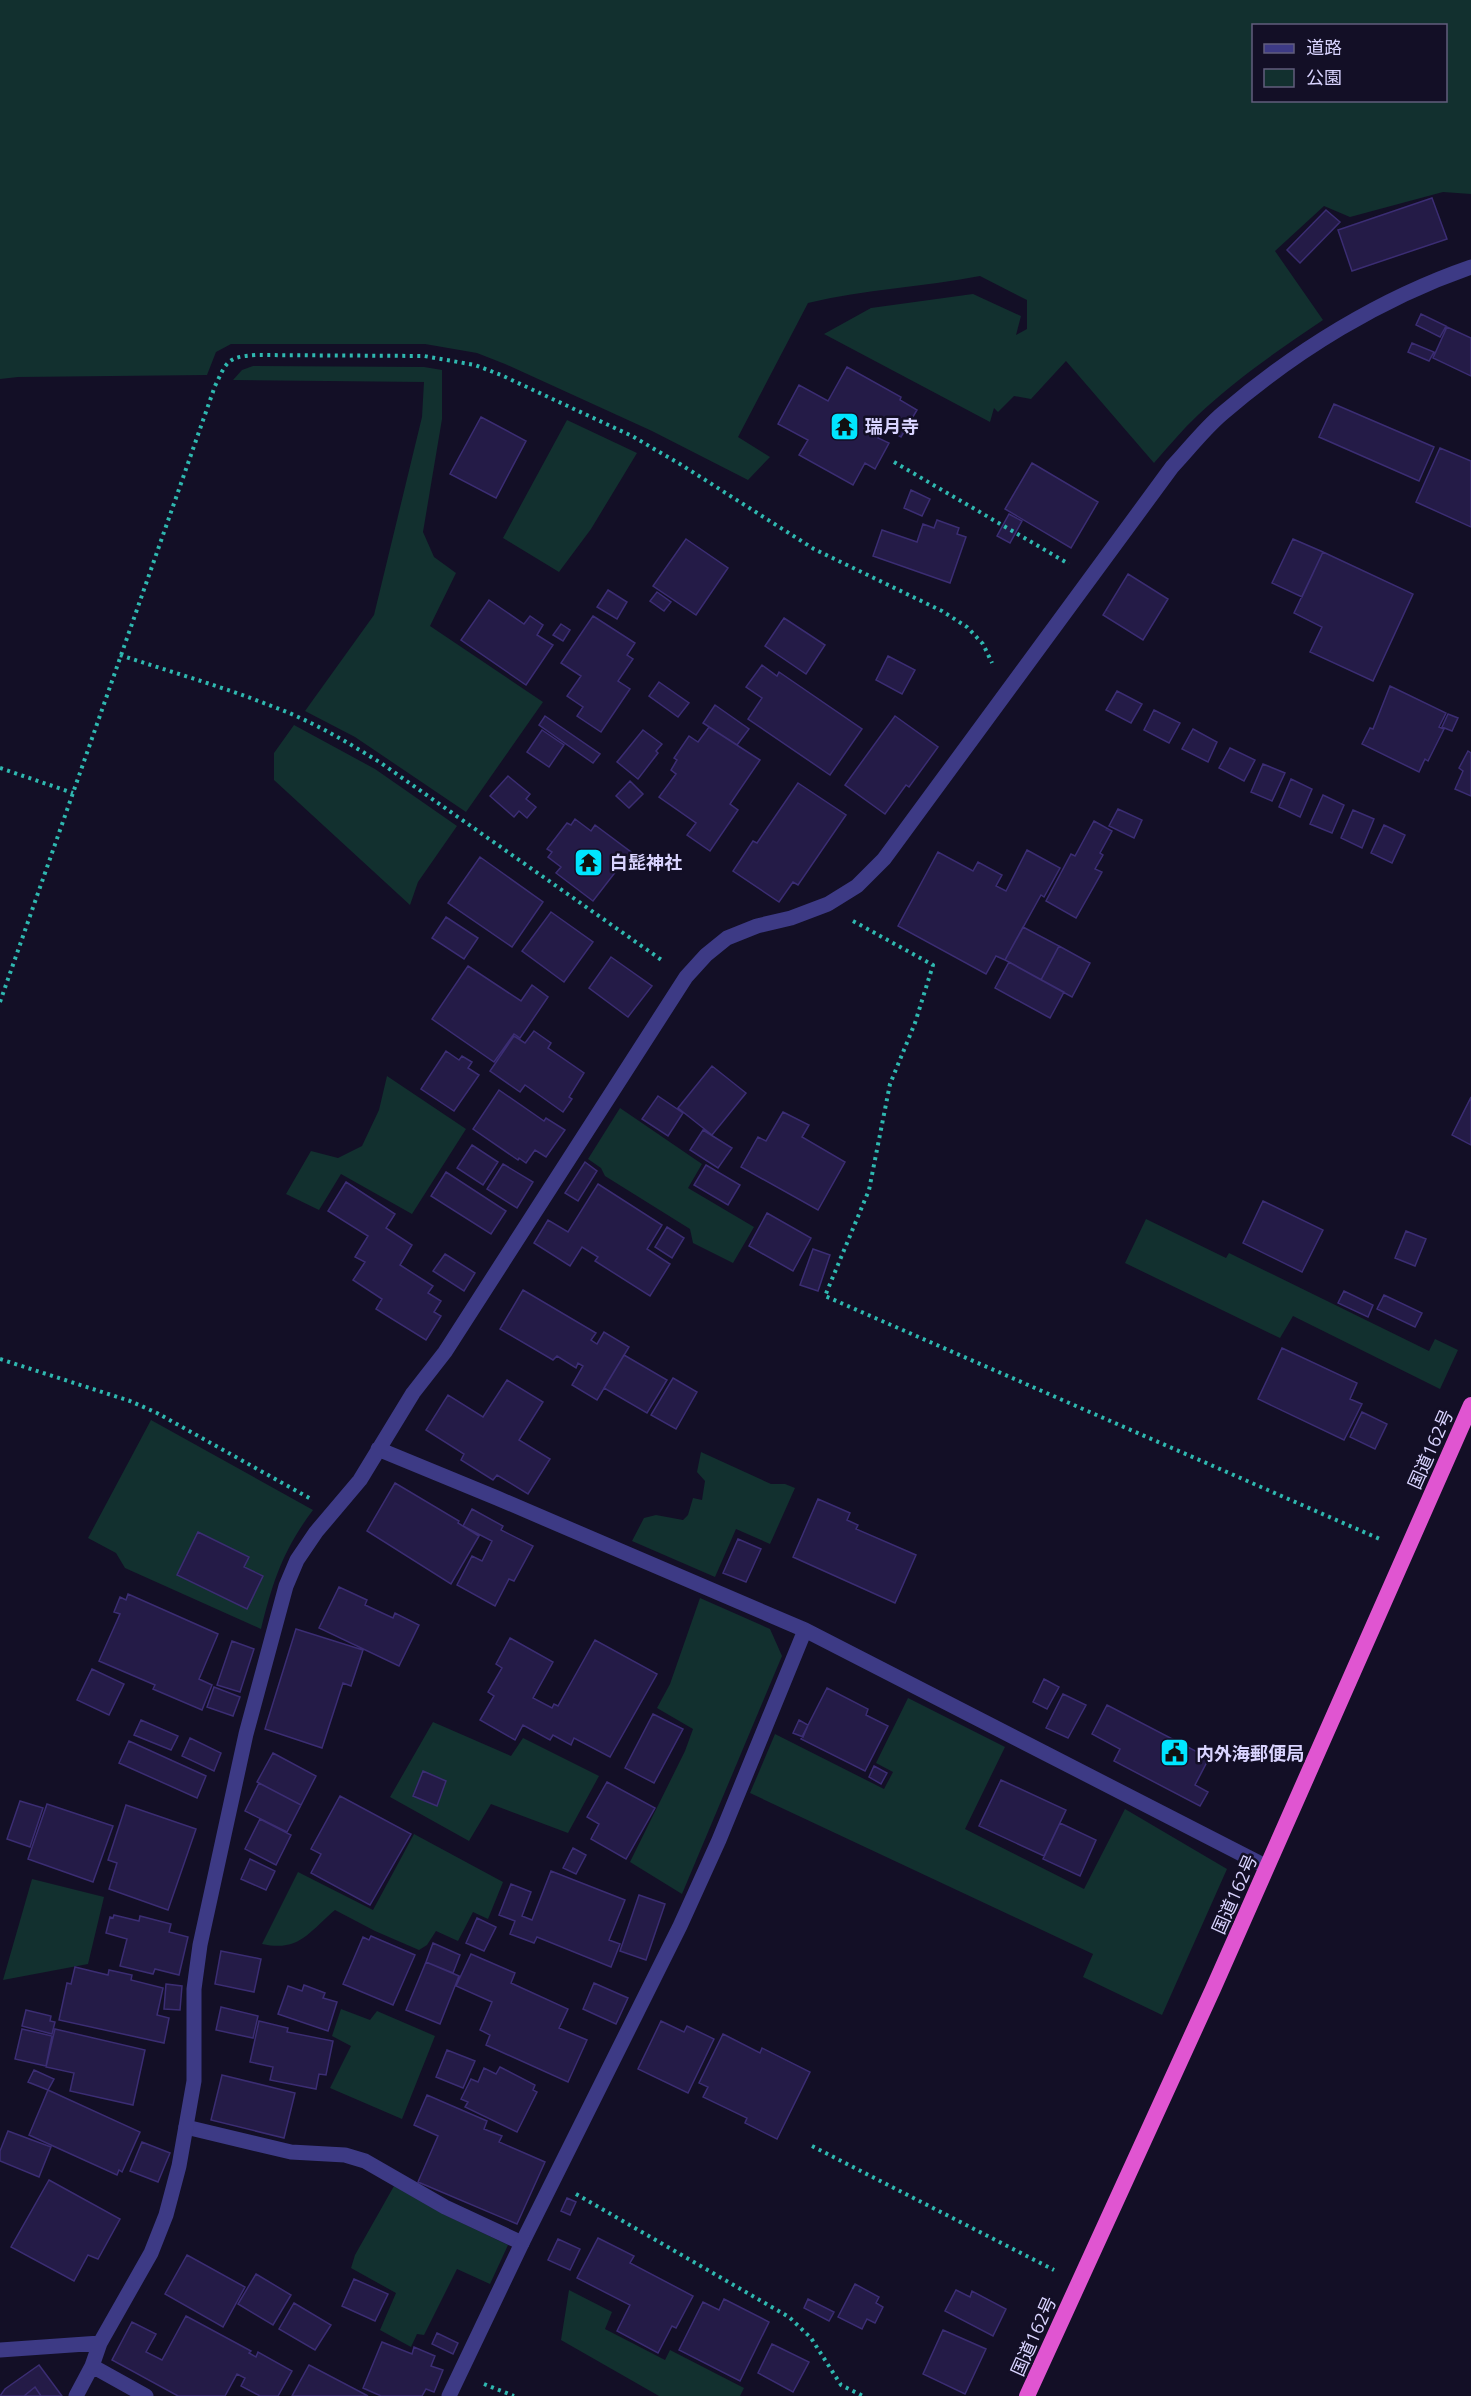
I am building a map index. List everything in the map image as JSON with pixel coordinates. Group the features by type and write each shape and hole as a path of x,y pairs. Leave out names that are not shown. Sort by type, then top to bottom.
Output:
{"highway":[{"name":"国道162号","path":"1027,2396 1267,1867 1471,1405"}],"street":[{"path":"76,2396 92,2367 100,2343 151,2253 166,2215 180,2166 194,2081 194,1989 200,1945 246,1734 286,1586 297,1560 332,1511 360,1480 413,1393 445,1352 686,977 706,955 727,938 757,926 791,918 828,904 857,886 884,859 1005,691 1172,467 1222,414 1292,361 1354,320 1443,277 1471,267"},
{"path":"378,1449 805,1630 1267,1867"},
{"path":"449,2396 522,2243 685,1915 719,1840 805,1630"},
{"path":"186,2127 291,2152 345,2155 365,2161 445,2207 522,2243"},
{"path":"0,2350 100,2343"},
{"path":"92,2367 146,2396"}],"path":[{"path":"0,1002 215,386 225,365 236,357 256,355 424,356 475,365 501,375 632,436 814,549 942,611 967,627 983,644 1005,691"},
{"path":"894,462 1090,577"},
{"path":"120,655 274,707 312,723 350,744 381,763 686,977"},
{"path":"0,768 74,793"},
{"path":"828,904 848,918 933,965 915,1023 890,1084 869,1190 825,1296 1407,1551"},
{"path":"0,1359 130,1401 157,1413 332,1511"},
{"path":"812,2146 1079,2283"},
{"path":"553,2181 789,2317 811,2338 842,2385 863,2396"}],"green space":[{"path":"0,0 1471,0 1471,194 1443,192 1350,217 1324,206 1275,251 1323,320 1228,389 1192,421 1154,463 1066,361 1031,399 1014,396 998,412 994,408 990,422 824,334 871,308 973,294 1021,316 1016,335 1027,329 1027,300 980,276 851,294 808,303 738,437 770,457 748,480 652,431 505,364 477,353 425,344 231,344 216,352 207,375 0,379"},
{"path":"253,366 424,367 442,370 442,419 423,532 434,557 456,573 430,626 543,702 466,812 355,737 305,711 374,615 422,417 424,382 233,380 242,370"},
{"path":"567,420 637,453 591,529 559,572 503,538"},
{"path":"294,725 375,769 457,826 418,882 410,905 274,780 274,753"},
{"path":"387,1076 466,1129 412,1214 341,1174 319,1210 286,1194 311,1151 338,1158 362,1146 379,1110"},
{"path":"620,1108 702,1164 688,1188 754,1227 733,1263 693,1243 690,1229 605,1176 601,1168 588,1159"},
{"path":"1146,1219 1226,1258 1229,1253 1429,1351 1435,1339 1458,1350 1440,1389 1293,1316 1280,1338 1125,1263"},
{"path":"151,1420 313,1510 294,1539 280,1567 261,1629 125,1568 116,1553 88,1538"},
{"path":"701,1452 771,1484 785,1484 795,1488 770,1544 736,1529 715,1577 632,1541 644,1518 656,1515 683,1520 688,1515 693,1498 702,1500 705,1481 697,1472"},
{"path":"700,1598 770,1629 782,1656 682,1894 630,1862 685,1751 693,1729 657,1708 670,1684"},
{"path":"908,1698 1005,1747 965,1829 1084,1889 1125,1809 1227,1869 1162,2015 1083,1977 1093,1954 750,1793 775,1734 884,1789 893,1772 876,1763"},
{"path":"433,1722 511,1756 523,1738 599,1776 568,1833 491,1804 469,1841 390,1797"},
{"path":"414,1834 503,1882 488,1919 473,1912 458,1941 436,1931 427,1945 419,1950 335,1910 310,1933 294,1943 275,1946 262,1944 298,1872 373,1910"},
{"path":"32,1879 104,1897 88,1964 3,1980"},
{"path":"341,2009 370,2020 377,2011 435,2036 402,2119 330,2088 351,2046 332,2036"},
{"path":"394,2186 441,2213 508,2245 490,2284 457,2269 424,2335 417,2334 411,2347 380,2330 396,2293 351,2268 355,2255"},
{"path":"569,2290 612,2312 605,2329 665,2360 670,2350 744,2388 740,2396 659,2396 561,2340"}],"building":[{"path":"1432,198 1447,239 1352,271 1338,230"},
{"path":"1326,210 1340,222 1300,263 1287,250"},
{"path":"1421,314 1446,326 1440,337 1416,325"},
{"path":"1447,327 1471,338 1471,376 1433,358"},
{"path":"1412,343 1434,352 1429,361 1408,352"},
{"name":"瑞月寺","path":"847,367 901,397 900,400 917,410 901,437 884,427 878,438 889,443 875,469 865,463 853,485 799,455 808,440 778,424 799,385 828,401"},
{"path":"1334,404 1434,447 1419,481 1319,437"},
{"path":"481,417 526,441 496,498 450,474"},
{"path":"1440,448 1471,461 1471,527 1416,502"},
{"path":"1032,463 1098,502 1071,548 1005,509"},
{"path":"911,490 930,499 922,516 904,508"},
{"path":"1009,514 1022,521 1010,543 997,536"},
{"path":"937,520 959,528 957,534 966,537 950,583 873,556 882,530 917,542 923,524 934,528"},
{"path":"686,539 728,568 696,615 653,586"},
{"path":"1293,539 1323,552 1302,597 1272,583"},
{"path":"1323,552 1413,594 1373,681 1310,652 1322,627 1294,613"},
{"path":"1128,574 1168,599 1143,640 1103,615"},
{"path":"608,590 627,602 617,619 597,607"},
{"path":"657,592 671,602 664,611 650,601"},
{"path":"489,600 524,624 530,616 543,625 537,635 553,645 526,685 461,640"},
{"path":"593,616 635,643 627,655 633,659 618,681 630,689 601,732 577,716 583,707 567,696 581,676 561,663"},
{"path":"784,618 825,645 806,674 765,646"},
{"path":"561,624 570,630 563,641 553,635"},
{"path":"888,656 915,670 902,694 876,680"},
{"path":"762,665 777,676 779,672 862,729 830,775 748,719 762,698 746,687"},
{"path":"659,682 689,703 678,717 649,696"},
{"path":"1390,686 1446,713 1439,727 1444,729 1428,761 1425,759 1419,772 1362,744 1370,728 1373,729"},
{"path":"1117,691 1142,704 1131,723 1106,710"},
{"path":"715,705 749,729 737,745 703,723"},
{"path":"1154,710 1180,723 1169,743 1144,730"},
{"path":"1448,714 1458,718 1452,731 1442,727"},
{"path":"545,716 600,754 593,763 539,725"},
{"path":"895,716 938,747 909,787 906,785 885,814 845,785"},
{"path":"709,727 760,760 730,804 738,810 710,851 687,835 696,823 659,797 676,774 671,770 677,760 674,758 689,736 698,742"},
{"path":"1193,729 1217,742 1208,762 1182,749"},
{"path":"542,730 564,745 549,767 527,752"},
{"path":"643,730 662,744 638,779 617,762"},
{"path":"1230,748 1255,760 1244,781 1219,768"},
{"path":"1468,751 1471,753 1471,796 1455,789 1463,771 1459,768"},
{"path":"1263,764 1285,773 1272,801 1251,792"},
{"path":"508,776 530,794 526,799 536,807 527,818 519,811 514,817 490,796"},
{"path":"1291,779 1312,789 1300,817 1279,807"},
{"path":"630,781 643,794 629,808 616,796"},
{"path":"798,783 846,815 798,885 793,882 779,902 733,871 753,841 757,843"},
{"path":"1323,795 1344,805 1332,833 1310,824"},
{"path":"1118,809 1142,820 1134,838 1109,826"},
{"path":"1353,810 1374,819 1362,848 1341,838"},
{"name":"白髭神社","path":"575,819 591,831 595,825 631,852 593,901 556,873 561,867 548,857 552,852 547,849 567,823 571,825"},
{"path":"1094,821 1112,831 1100,853 1103,855 1095,869 1102,872 1076,918 1046,901 1071,854 1075,856"},
{"path":"1384,825 1405,835 1392,863 1371,853"},
{"path":"1027,850 1060,868 1044,897 1041,895 1005,960 996,956 986,974 898,926 938,852 973,871 978,862 1002,875 996,886 1006,891"},
{"path":"480,857 543,902 512,947 448,903"},
{"path":"551,912 593,942 564,982 522,951"},
{"path":"446,917 478,938 464,959 432,938"},
{"path":"1023,927 1059,946 1041,980 1005,960"},
{"path":"1059,946 1090,963 1072,997 1041,980"},
{"path":"611,957 652,986 628,1017 589,988"},
{"path":"1009,962 1064,992 1050,1018 995,988"},
{"path":"468,966 521,1001 532,985 548,997 520,1038 514,1034 494,1062 432,1019"},
{"path":"534,1031 551,1043 548,1048 584,1073 569,1097 572,1099 563,1112 525,1085 520,1092 490,1071 514,1036 525,1043"},
{"path":"446,1051 459,1060 462,1056 472,1062 468,1068 479,1075 454,1111 421,1089"},
{"path":"712,1066 746,1093 712,1135 678,1108"},
{"path":"499,1090 544,1121 546,1118 565,1130 546,1157 535,1150 526,1163 519,1158 518,1160 473,1129"},
{"path":"658,1096 683,1113 668,1136 642,1119"},
{"path":"1471,1097 1471,1145 1452,1135"},
{"path":"783,1112 809,1125 802,1137 845,1162 818,1210 741,1167 758,1137 766,1141"},
{"path":"703,1130 732,1148 718,1168 690,1150"},
{"path":"472,1145 498,1162 483,1185 457,1168"},
{"path":"585,1162 597,1171 578,1201 565,1193"},
{"path":"503,1164 533,1182 517,1208 487,1189"},
{"path":"706,1165 740,1185 728,1205 694,1185"},
{"path":"446,1172 506,1211 491,1234 431,1196"},
{"path":"346,1182 395,1214 386,1228 412,1245 400,1265 433,1286 428,1293 441,1301 434,1312 441,1316 426,1340 376,1309 382,1299 353,1280 365,1262 355,1257 368,1236 328,1211"},
{"path":"598,1184 662,1225 647,1249 670,1264 650,1296 595,1261 598,1257 582,1247 570,1266 534,1243 548,1220 568,1232"},
{"path":"1263,1201 1323,1230 1302,1272 1243,1243"},
{"path":"767,1213 811,1238 793,1271 749,1246"},
{"path":"667,1227 684,1238 672,1258 655,1247"},
{"path":"1406,1231 1426,1239 1415,1266 1395,1258"},
{"path":"813,1249 830,1255 818,1291 800,1285"},
{"path":"445,1254 475,1273 464,1291 433,1271"},
{"path":"523,1290 596,1333 591,1340 597,1344 604,1332 629,1347 597,1400 572,1385 583,1366 578,1363 576,1368 557,1356 553,1360 500,1329"},
{"path":"1344,1291 1373,1305 1368,1317 1338,1303"},
{"path":"1384,1295 1422,1313 1415,1327 1377,1309"},
{"path":"1282,1348 1357,1383 1350,1399 1362,1404 1344,1440 1258,1399"},
{"path":"624,1355 667,1380 647,1413 604,1388"},
{"path":"673,1378 697,1392 676,1429 651,1415"},
{"path":"507,1380 543,1402 519,1440 550,1459 528,1494 497,1475 493,1480 461,1460 464,1454 426,1430 448,1395 483,1417"},
{"path":"1362,1412 1387,1424 1375,1449 1350,1437"},
{"path":"395,1483 459,1521 458,1523 479,1536 451,1584 367,1531"},
{"path":"818,1499 850,1513 847,1520 858,1525 856,1529 916,1555 895,1603 793,1557"},
{"path":"472,1509 503,1526 501,1530 533,1546 514,1581 509,1579 495,1606 457,1585 472,1556 482,1561 492,1541 463,1526"},
{"path":"198,1532 249,1557 244,1567 263,1576 247,1609 177,1575"},
{"path":"738,1539 761,1549 746,1582 723,1573"},
{"path":"339,1587 367,1600 365,1605 393,1618 395,1613 419,1625 399,1666 319,1628"},
{"path":"128,1594 218,1634 199,1679 212,1685 202,1710 153,1689 155,1685 99,1661 120,1614 114,1612 120,1597 126,1600"},
{"path":"296,1629 363,1650 351,1686 343,1683 322,1748 265,1729"},
{"path":"510,1638 553,1662 533,1698 552,1708 554,1704 558,1706 595,1640 657,1674 610,1757 574,1738 571,1745 553,1735 550,1740 523,1725 515,1740 480,1720 494,1696 488,1692 502,1668 496,1664"},
{"path":"232,1641 254,1649 240,1692 217,1685"},
{"path":"92,1669 124,1684 109,1715 77,1700"},
{"path":"1044,1679 1059,1687 1047,1709 1033,1702"},
{"path":"214,1687 240,1697 233,1716 207,1707"},
{"path":"827,1688 868,1709 866,1715 888,1726 865,1771 801,1739"},
{"path":"1063,1694 1086,1705 1068,1738 1046,1728"},
{"path":"1107,1705 1209,1758 1195,1785 1208,1792 1200,1806 1114,1761 1120,1749 1092,1734"},
{"path":"653,1714 683,1729 654,1783 625,1768"},
{"path":"141,1720 178,1736 171,1750 134,1735"},
{"path":"799,1720 808,1725 803,1737 793,1733"},
{"path":"190,1738 221,1753 214,1771 182,1756"},
{"path":"129,1741 206,1776 197,1798 119,1763"},
{"path":"273,1753 316,1776 301,1805 257,1782"},
{"path":"874,1766 887,1773 881,1784 869,1777"},
{"path":"423,1771 446,1781 437,1806 413,1796"},
{"path":"1001,1780 1066,1810 1044,1856 979,1826"},
{"path":"607,1782 655,1808 626,1859 591,1839 599,1824 587,1817"},
{"path":"259,1783 301,1805 287,1832 245,1811"},
{"path":"340,1796 411,1834 370,1905 311,1873 321,1854 311,1849"},
{"path":"20,1801 43,1808 30,1847 7,1839"},
{"path":"47,1804 113,1826 93,1882 28,1859"},
{"path":"126,1805 196,1829 168,1910 109,1889 117,1863 108,1860"},
{"path":"260,1819 291,1835 276,1865 245,1849"},
{"path":"1060,1823 1096,1840 1080,1876 1043,1859"},
{"path":"573,1848 586,1855 576,1874 563,1868"},
{"path":"250,1859 275,1871 266,1890 241,1879"},
{"path":"551,1871 625,1900 609,1940 620,1944 611,1967 537,1937 534,1943 510,1934 515,1921 499,1915 511,1884 531,1892 522,1916 532,1920"},
{"path":"639,1895 665,1904 646,1960 620,1951"},
{"path":"114,1915 139,1921 140,1916 171,1924 169,1932 188,1937 179,1975 155,1969 153,1974 120,1966 127,1939 106,1933 110,1917 113,1918"},
{"path":"477,1918 496,1927 484,1951 466,1943"},
{"path":"371,1936 415,1955 393,2005 343,1984 363,1937 369,1940"},
{"path":"433,1943 460,1955 453,1973 426,1962"},
{"path":"221,1951 261,1959 254,1992 215,1984"},
{"path":"471,1954 515,1973 511,1983 568,2009 559,2028 587,2040 568,2082 486,2045 490,2035 480,2030 492,2002 456,1986"},
{"path":"426,1962 459,1976 440,2024 406,2010"},
{"path":"75,1967 108,1975 109,1970 132,1975 131,1980 163,1988 157,2015 169,2018 164,2043 59,2020 67,1983 71,1984"},
{"path":"594,1983 628,1998 616,2024 583,2009"},
{"path":"166,1984 182,1986 180,2010 164,2009"},
{"path":"304,1985 325,1993 323,1998 337,2002 328,2031 278,2014 288,1986 302,1991"},
{"path":"221,2007 258,2016 253,2038 216,2030"},
{"path":"26,2010 51,2016 50,2021 55,2022 52,2034 22,2026"},
{"path":"259,2021 288,2028 287,2032 333,2041 326,2075 319,2074 316,2089 270,2080 273,2067 250,2062"},
{"path":"661,2021 684,2032 687,2026 714,2039 688,2093 638,2069"},
{"path":"22,2029 52,2036 46,2066 15,2059"},
{"path":"55,2029 145,2050 133,2105 70,2091 74,2073 46,2067"},
{"path":"723,2034 760,2053 762,2048 810,2072 777,2139 745,2123 747,2118 703,2097 708,2087 699,2083"},
{"path":"447,2050 475,2061 463,2088 436,2077"},
{"path":"500,2067 535,2085 533,2090 537,2092 517,2132 465,2107 468,2102 461,2099 471,2079 478,2082 484,2068 496,2074"},
{"path":"34,2070 54,2079 48,2090 28,2082"},
{"path":"222,2075 295,2093 284,2138 211,2120"},
{"path":"48,2090 140,2132 122,2172 119,2170 117,2175 29,2135"},
{"path":"427,2095 487,2121 484,2129 502,2136 499,2142 545,2162 517,2224 418,2182 438,2136 414,2125"},
{"path":"8,2131 51,2147 39,2177 0,2161 0,2151"},
{"path":"142,2142 170,2153 158,2182 130,2171"},
{"path":"49,2180 120,2219 98,2259 88,2255 74,2281 11,2247"},
{"path":"567,2198 576,2202 570,2215 561,2211"},
{"path":"598,2238 634,2256 630,2263 693,2296 676,2328 672,2326 658,2353 617,2331 630,2305 577,2278"},
{"path":"558,2239 580,2249 570,2270 548,2260"},
{"path":"187,2255 245,2287 223,2327 165,2294"},
{"path":"256,2274 291,2295 273,2325 238,2304"},
{"path":"354,2279 388,2294 375,2321 342,2306"},
{"path":"855,2284 879,2297 876,2303 883,2307 875,2323 867,2319 862,2329 838,2317"},
{"path":"956,2290 970,2297 972,2291 1006,2309 993,2336 945,2311"},
{"path":"724,2299 769,2322 740,2381 679,2350 703,2302 719,2310"},
{"path":"808,2299 834,2312 829,2321 804,2308"},
{"path":"294,2303 331,2325 315,2350 279,2329"},
{"path":"186,2316 251,2351 249,2353 256,2357 258,2352 292,2371 278,2396 260,2396 241,2386 245,2378 237,2374 225,2396 178,2396 112,2360 132,2322 156,2334 146,2352 162,2360"},
{"path":"943,2330 986,2349 965,2394 923,2374"},
{"path":"437,2333 458,2343 453,2354 432,2344"},
{"path":"382,2342 412,2354 414,2347 435,2356 431,2366 443,2370 434,2392 426,2389 422,2396 381,2396 363,2388"},
{"path":"772,2344 809,2362 793,2392 758,2373"},
{"path":"39,2365 62,2396 41,2396 35,2387 24,2396 0,2396 5,2389"},
{"path":"309,2365 368,2396 292,2396"},
{"path":"35,2387 41,2396 24,2396"}],"place":[{"name":"瑞月寺","path":"844,426"},
{"name":"白髭神社","path":"589,862"},
{"name":"内外海郵便局","path":"1175,1753"}]}
